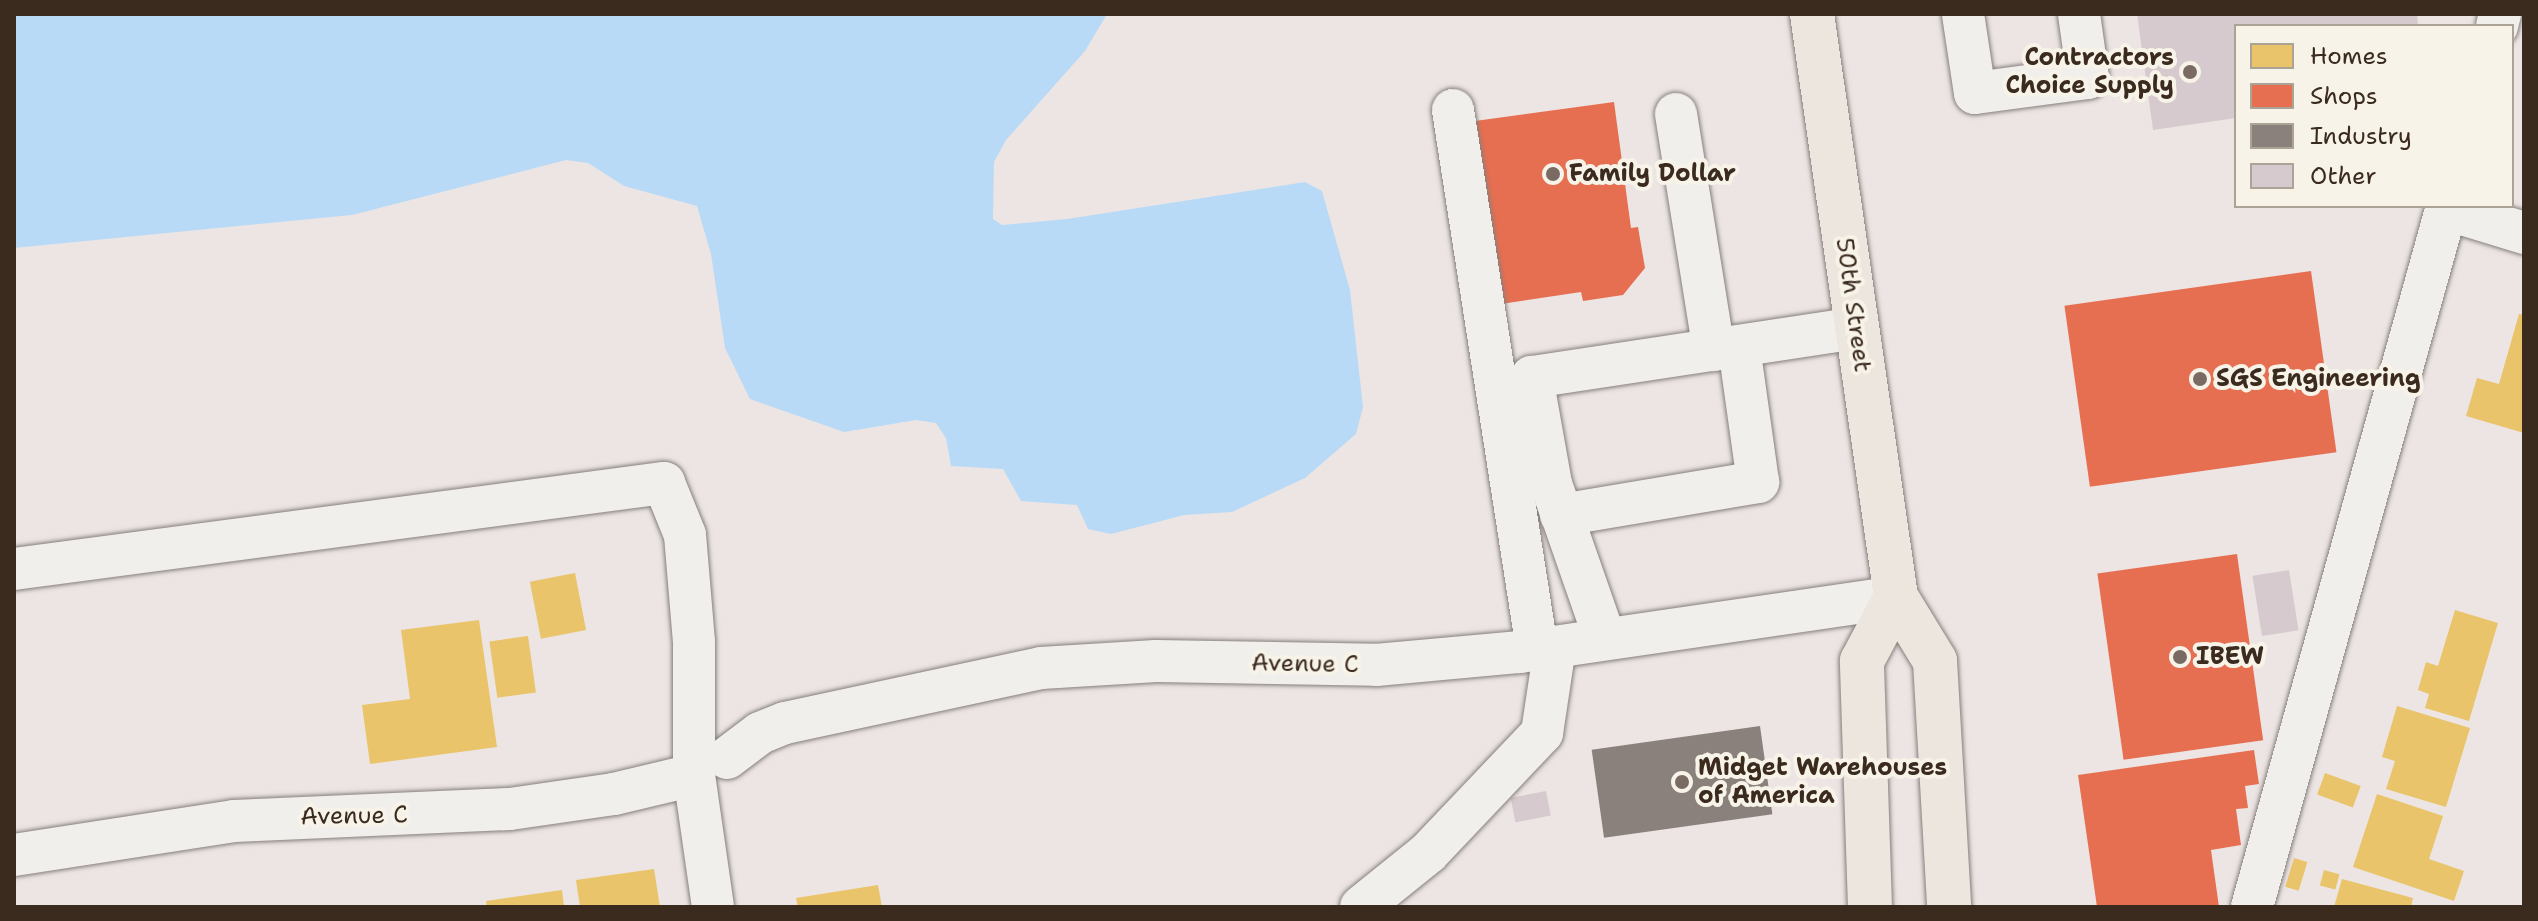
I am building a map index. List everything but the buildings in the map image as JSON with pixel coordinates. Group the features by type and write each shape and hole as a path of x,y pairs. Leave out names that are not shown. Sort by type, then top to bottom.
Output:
{"main road":[{"name":"50th Street","path":"1812,14 1896,597 1935,661 1949,907"},
{"path":"1870,907 1862,661 1896,597"}],"street":[{"path":"1963,14 1975,93 2088,78 2079,14"},
{"path":"1361,907 1428,853 1542,733 1546,648 1453,110"},
{"path":"1561,515 1758,482 1676,114"},
{"path":"2252,907 2447,208 2524,233"},
{"path":"1605,639 1551,484 1532,377 1857,328"},
{"path":"14,569 664,483 685,535 694,642 710,766 713,907"},
{"name":"Avenue C","path":"14,855 234,821 510,809 614,794 710,766 760,733 785,723 1041,668 1156,661 1376,665 1546,648 1896,597"}],"water":[{"path":"14,14 1107,14 1085,51 1006,140 994,162 993,219 1002,225 1067,219 1305,182 1322,191 1350,290 1363,407 1356,434 1305,478 1232,512 1184,515 1111,534 1088,529 1077,505 1021,501 1003,469 951,466 946,438 936,423 916,420 844,432 750,399 725,348 711,254 697,206 624,186 588,163 566,160 352,215 14,248"}],"place":[{"name":"Contractors Choice Supply","path":"2190,72"},
{"name":"Family Dollar","path":"1553,174"},
{"name":"SGS Engineering","path":"2200,379"},
{"name":"IBEW","path":"2180,657"},
{"name":"Midget Warehouses of America","path":"1682,782"}]}
